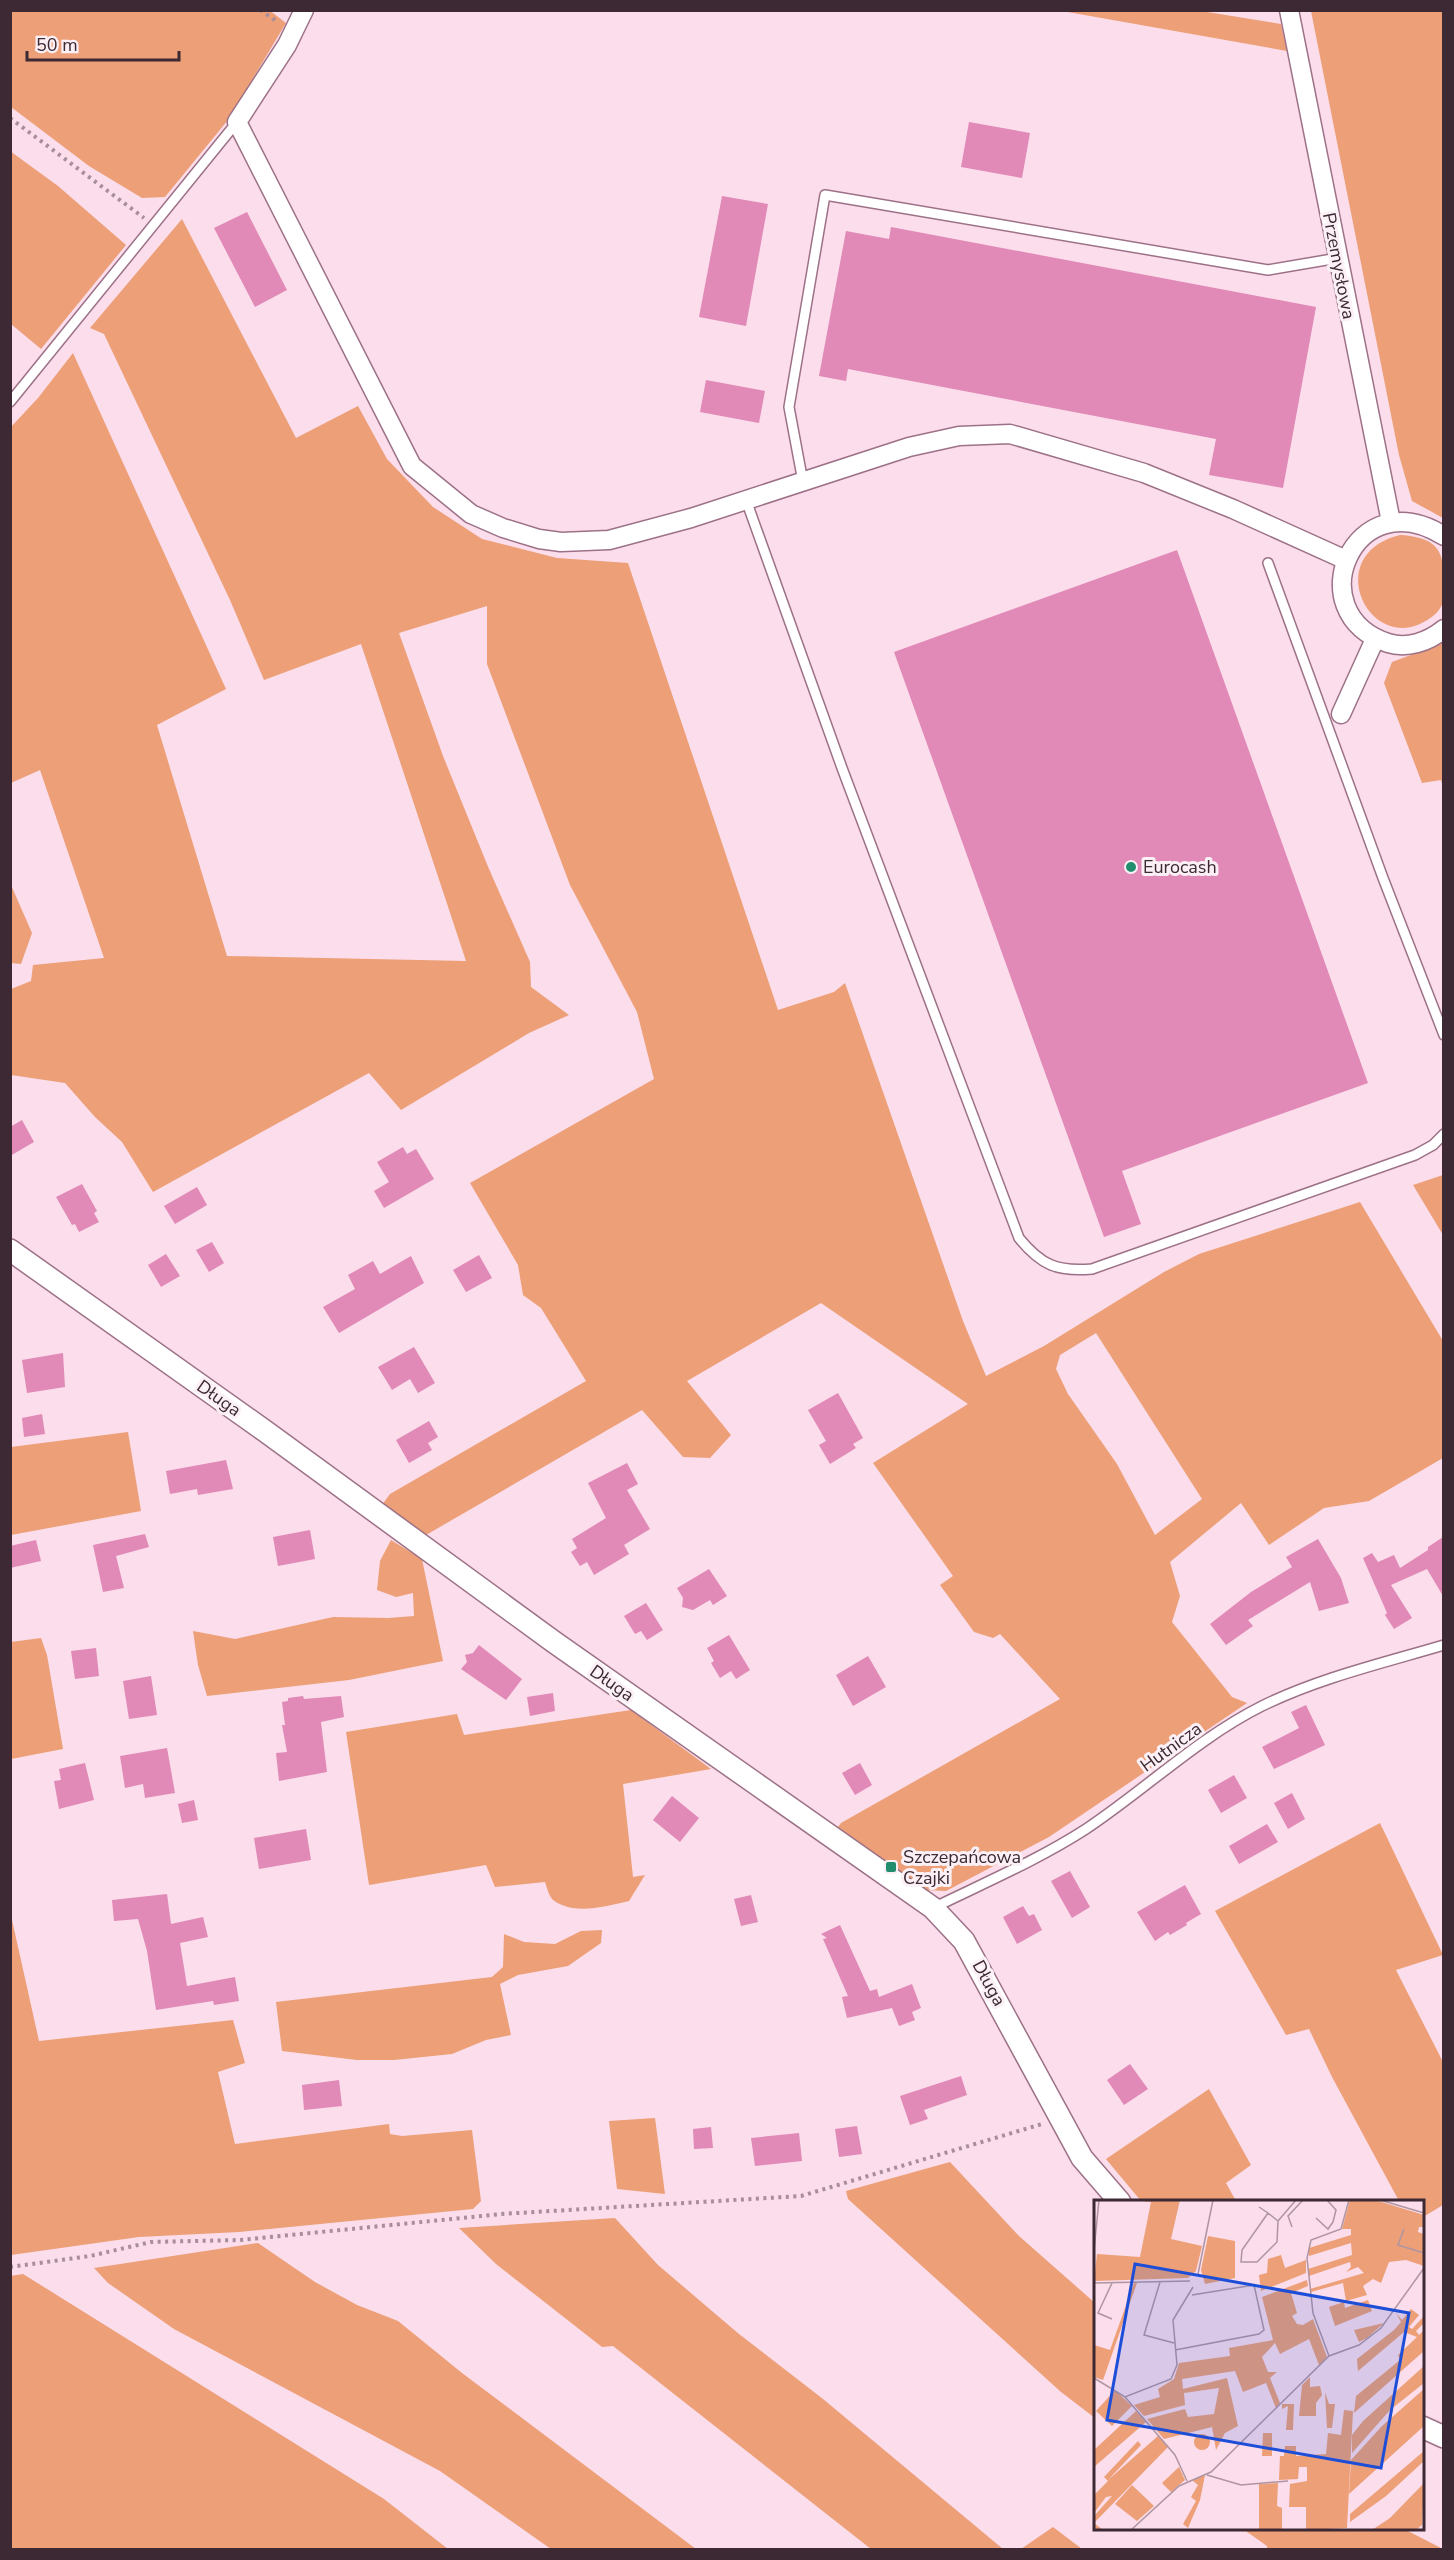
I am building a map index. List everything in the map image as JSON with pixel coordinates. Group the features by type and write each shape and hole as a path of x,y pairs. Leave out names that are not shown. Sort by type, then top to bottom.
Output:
{"street":[{"path":"304,10 287,45 237,122 412,466 471,514 538,540 561,542 609,540 691,518 909,447 949,438 1010,434 1144,474 1233,509 1346,560"},
{"name":"Przemysłowa","path":"1289,10 1391,522"},
{"path":"1443,536 1428,526 1410,521 1391,522 1372,529 1356,543 1346,560 1342,578 1346,605 1360,628 1375,639 1395,645 1415,644 1434,637 1443,630"},
{"path":"1335,718 1375,639"},
{"name":"Długa","path":"10,1250 275,1438 554,1642 933,1908 964,1941 1082,2158 1118,2200"},
{"path":"1424,2428 1443,2437"}],"lane":[{"path":"10,402 237,122"},
{"path":"803,482 789,407 825,195 1268,270 1338,258"},
{"path":"746,500 842,768 1019,1238 1033,1256 1052,1266 1069,1271 1092,1269 1415,1155 1433,1145 1443,1134"},
{"path":"1268,562 1335,718 1383,878 1443,1035"},
{"name":"Hutnicza","path":"933,1908 1032,1860 1086,1829 1206,1740 1260,1707 1300,1688 1443,1645"}],"path":[{"path":"10,118 155,226"},
{"path":"10,2267 90,2256 151,2242 242,2240 501,2214 801,2196 1050,2122 1059,2114"}],"shaded area":[{"path":"269,10 286,23 228,120 165,197 142,198 89,166 11,107 10,11"},
{"path":"1062,11 1201,11 1281,24 1287,51"},
{"path":"1311,11 1443,11 1443,518 1412,501 1399,455"},
{"path":"10,151 58,186 126,245 41,349 11,324"},
{"path":"182,219 296,438 358,406 387,459 433,507 482,539 557,558 628,563 778,1010 834,992 845,983 963,1321 986,1376 1044,1346 1164,1272 1199,1254 1360,1202 1443,1341 1443,1458 1369,1501 1324,1508 1269,1545 1241,1503 1170,1562 1180,1596 1172,1622 1232,1697 1247,1703 1049,1837 946,1891 925,1890 835,1831 841,1823 1060,1699 1000,1634 993,1638 974,1632 940,1585 953,1576 873,1463 968,1404 821,1303 687,1381 731,1435 710,1458 683,1457 642,1410 426,1535 381,1506 390,1494 586,1381 541,1308 523,1295 518,1265 470,1183 654,1079 637,1012 570,885 487,664 487,606 399,633 443,756 530,962 531,987 569,1015 529,1033 401,1110 369,1073 153,1192 122,1142 95,1117 65,1083 11,1075 11,989 31,981 33,965 104,958 40,770 11,783 10,428 38,398 73,353 226,689 157,725 227,956 466,961 361,644 264,680 230,600 104,334 90,328","holes":["1096,1333 1202,1499 1155,1535 1117,1464 1068,1394 1056,1369 1060,1355"]},
{"path":"1400,535 1428,541 1436,547 1441,555 1444,576 1443,603 1439,610 1420,624 1400,628 1383,623 1370,611 1361,596 1358,578 1363,560 1377,545"},
{"path":"1443,643 1443,787 1441,780 1422,783 1384,683 1392,662"},
{"path":"11,885 32,933 21,964 11,963"},
{"path":"1444,1175 1443,1235 1413,1185"},
{"path":"128,1432 141,1511 11,1535 11,1447"},
{"path":"391,1540 422,1559 443,1661 349,1680 207,1696 198,1665 193,1631 235,1639 333,1617 414,1616 413,1593 396,1597 377,1590 380,1561"},
{"path":"41,1638 47,1655 63,1749 11,1759 11,1642"},
{"path":"631,1710 711,1769 623,1784 633,1877 645,1875 629,1901 590,1908 570,1908 553,1900 545,1882 495,1887 486,1865 369,1885 346,1732 457,1714 464,1735"},
{"path":"1380,1823 1443,1955 1396,1970 1443,2062 1443,2205 1424,2216 1424,2200 1398,2200 1332,2077 1309,2029 1286,2035 1215,1911"},
{"path":"10,1911 39,2041 233,2020 245,2063 218,2072 235,2144 389,2124 390,2134 402,2136 472,2130 481,2201 473,2209 239,2232 139,2237 11,2255"},
{"path":"602,1930 601,1943 568,1966 518,1975 500,1984 511,2035 486,2040 452,2054 394,2060 357,2060 282,2051 276,2002 492,1977 503,1967 504,1934 524,1942 555,1944 581,1931"},
{"path":"1209,2089 1251,2165 1226,2183 1235,2200 1140,2200 1106,2159"},
{"path":"655,2118 665,2194 617,2189 609,2121"},
{"path":"950,2162 1019,2236 1094,2302 1094,2417 1061,2392 848,2199 846,2191"},
{"path":"615,2218 658,2265 1003,2549 871,2549 613,2346 602,2347 496,2264 459,2228"},
{"path":"258,2243 315,2282 357,2305 398,2321 462,2373 696,2549 551,2549 440,2471 174,2329 108,2283 94,2268"},
{"path":"23,2274 384,2499 448,2549 11,2549 10,2276"},
{"path":"1053,2527 1082,2549 1021,2549"},
{"path":"1244,2530 1406,2530 1443,2549 1267,2549 1267,2546"}],"building":[{"path":"969,122 1030,133 1022,178 961,167"},
{"path":"722,196 768,204 746,326 699,317"},
{"path":"247,212 287,290 255,307 214,228"},
{"path":"891,227 1316,307 1283,488 1209,475 1216,439 848,369 846,381 819,376 846,231 889,239"},
{"path":"706,380 765,391 759,423 700,412"},
{"name":"Eurocash","path":"1177,550 1368,1083 1122,1171 1141,1224 1104,1237 894,652"},
{"path":"22,1120 34,1142 10,1156 10,1127"},
{"path":"403,1147 407,1154 416,1149 434,1179 384,1208 374,1191 389,1182 377,1162"},
{"path":"82,1184 97,1211 94,1213 99,1222 79,1232 75,1224 72,1225 56,1197"},
{"path":"197,1187 207,1205 175,1224 164,1206"},
{"path":"212,1242 224,1263 209,1272 196,1250"},
{"path":"166,1254 180,1276 161,1287 148,1265"},
{"path":"479,1255 492,1278 466,1292 453,1270"},
{"path":"411,1256 424,1283 339,1333 323,1307 355,1289 348,1275 373,1261 380,1274"},
{"path":"414,1347 435,1383 418,1393 410,1379 392,1390 378,1367"},
{"path":"63,1353 65,1387 27,1393 22,1360"},
{"path":"838,1393 863,1438 853,1444 856,1448 830,1464 819,1445 826,1441 808,1410"},
{"path":"42,1414 45,1434 24,1437 22,1418"},
{"path":"429,1421 438,1437 428,1443 432,1450 409,1463 396,1440"},
{"path":"226,1460 233,1489 198,1495 197,1489 170,1494 166,1471"},
{"path":"627,1463 638,1484 627,1490 650,1529 624,1545 629,1554 594,1575 587,1562 580,1566 571,1552 577,1548 572,1539 606,1518 588,1483"},
{"path":"310,1530 315,1559 278,1566 273,1537"},
{"path":"145,1534 149,1547 116,1556 124,1588 103,1592 93,1545"},
{"path":"1443,1537 1443,1596 1427,1569 1391,1585 1412,1618 1394,1629 1385,1615 1387,1613 1363,1558 1372,1553 1378,1562 1394,1555 1400,1568"},
{"path":"1318,1539 1341,1578 1349,1603 1319,1611 1310,1582 1248,1620 1253,1626 1226,1645 1210,1624 1251,1592 1292,1567 1286,1557"},
{"path":"36,1540 41,1561 10,1568 10,1546"},
{"path":"709,1569 727,1596 713,1605 710,1600 693,1610 682,1607 683,1598 677,1588"},
{"path":"646,1603 663,1630 647,1640 641,1631 635,1634 624,1616"},
{"path":"729,1635 750,1670 736,1679 731,1671 720,1678 711,1663 714,1661 707,1648"},
{"path":"479,1645 522,1679 506,1700 461,1669 467,1662 465,1655 473,1653"},
{"path":"96,1648 99,1676 75,1679 71,1651"},
{"path":"868,1656 886,1687 853,1706 836,1675"},
{"path":"151,1676 157,1715 129,1719 123,1681"},
{"path":"553,1693 555,1711 530,1716 527,1697"},
{"path":"303,1696 304,1699 341,1696 344,1717 321,1722 327,1772 279,1781 276,1753 287,1752 282,1725 285,1725 282,1702 288,1701 288,1698"},
{"path":"1306,1705 1325,1745 1274,1769 1262,1747 1299,1728 1291,1712"},
{"path":"167,1748 175,1793 145,1798 143,1784 125,1788 120,1756"},
{"path":"85,1763 94,1800 59,1809 54,1781 61,1780 59,1769"},
{"path":"860,1763 872,1785 855,1795 842,1773"},
{"path":"1234,1775 1247,1798 1221,1813 1208,1790"},
{"path":"1292,1793 1305,1819 1288,1829 1274,1803"},
{"path":"672,1796 699,1818 680,1842 653,1820"},
{"path":"194,1800 198,1820 182,1823 178,1804"},
{"path":"1267,1824 1278,1842 1239,1864 1229,1846"},
{"path":"306,1829 311,1860 259,1869 254,1838"},
{"path":"1070,1871 1090,1907 1072,1918 1051,1881"},
{"path":"1185,1885 1201,1914 1170,1935 1168,1932 1155,1941 1137,1912"},
{"path":"167,1894 171,1924 203,1917 208,1937 180,1943 187,1986 235,1977 239,2001 214,2005 213,2001 156,2010 147,1951 138,1919 114,1921 112,1900"},
{"path":"751,1895 758,1922 741,1926 734,1899"},
{"path":"1023,1906 1029,1916 1034,1914 1042,1930 1017,1944 1003,1917"},
{"path":"840,1925 870,1991 877,1989 879,1997 912,1984 921,2008 912,2012 915,2020 899,2026 892,2008 847,2018 842,1997 848,1996 823,1939 827,1938 821,1934"},
{"path":"1130,2064 1148,2089 1124,2105 1107,2080"},
{"path":"961,2076 967,2095 924,2110 928,2119 910,2125 900,2096"},
{"path":"339,2080 342,2106 304,2110 302,2085"},
{"path":"857,2126 862,2154 839,2157 835,2129"},
{"path":"711,2127 713,2148 694,2149 693,2129"},
{"path":"799,2133 802,2161 755,2166 751,2138"}],"place":[{"name":"Eurocash","path":"1131,867"},
{"name":"Szczepańcowa Czajki","path":"891,1867"}]}
